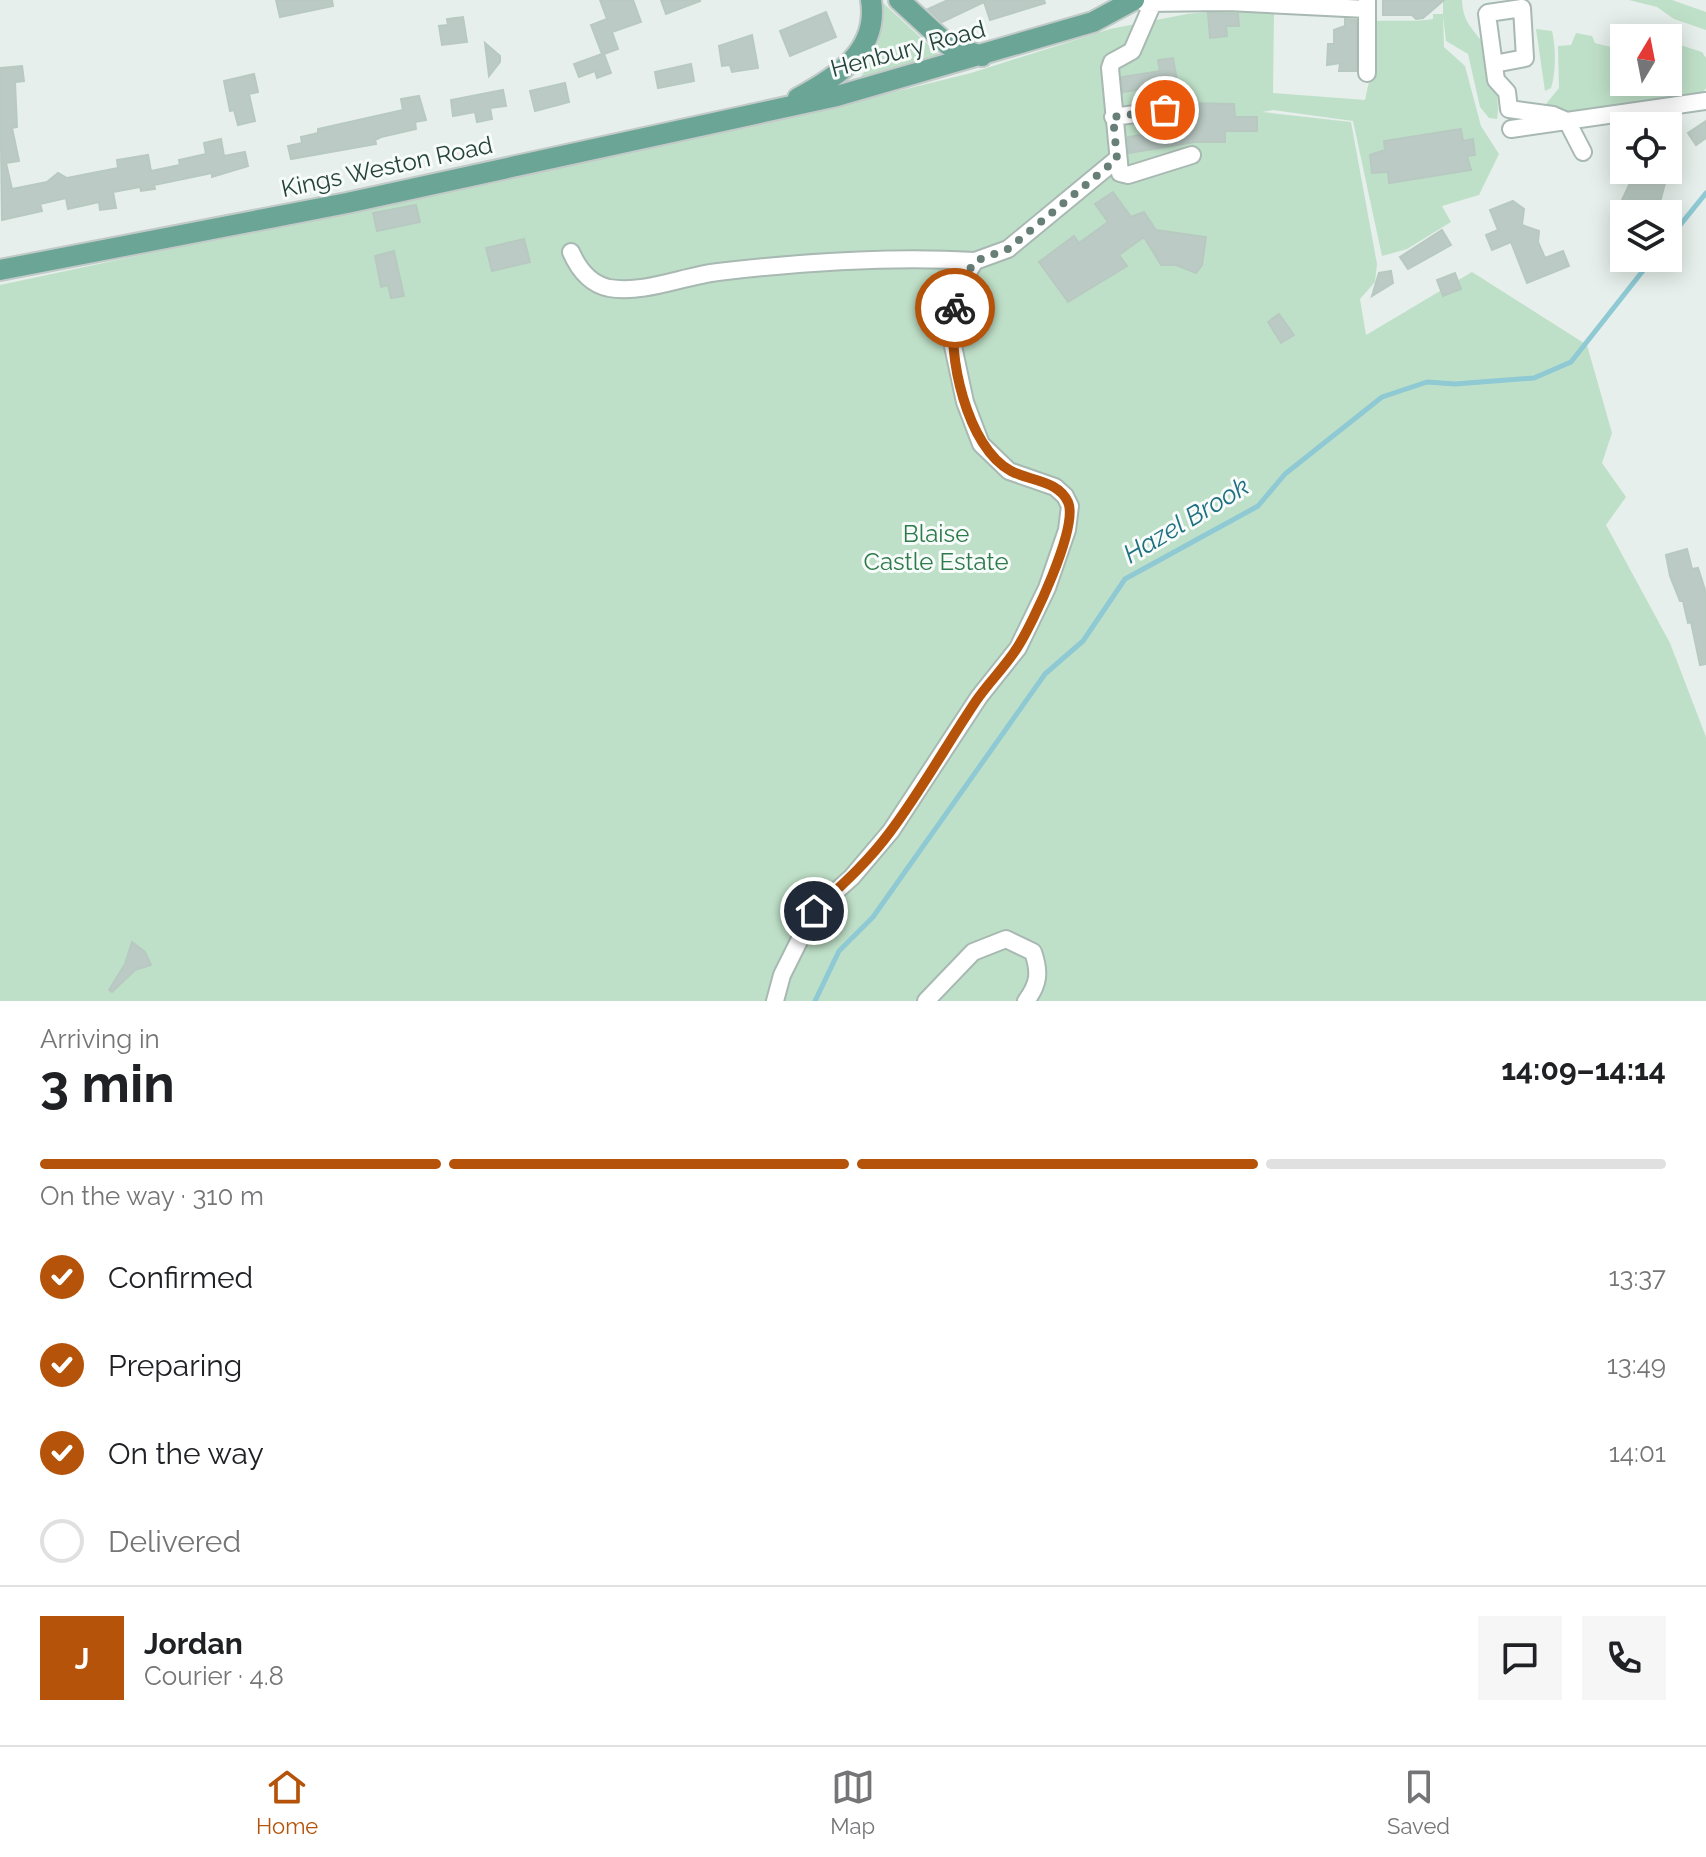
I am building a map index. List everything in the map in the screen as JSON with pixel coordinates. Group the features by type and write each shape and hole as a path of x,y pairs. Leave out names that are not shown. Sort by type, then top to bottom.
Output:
{"main road":[{"path":"783,106 837,77 852,63 870,27 871,0"},
{"path":"899,0 948,45 982,56"},
{"name":"Henbury Road","path":"783,106 837,96 982,56 1093,22 1141,2"},
{"name":"Kings Weston Road","path":"0,270 347,203 783,106"}],"street":[{"path":"1192,155 1128,175 1120,173 1110,68 1112,62 1132,51 1141,2 1367,4 1367,73"},
{"path":"1494,64 1497,81 1507,92 1509,109 1553,115 1567,121 1583,152"},
{"path":"1511,129 1706,101"},
{"path":"1113,117 1165,110"},
{"path":"571,252 577,267 607,288 797,263 975,261 1008,249 1117,159"},
{"path":"775,1001 789,959 814,911 852,877 891,831 979,697 1018,648 1047,588 1067,530 1070,506 1065,496 1055,487 1009,471 981,444 965,402 953,346 953,320 961,287 975,261"},
{"path":"926,1001 973,952 1006,939 1033,952 1039,969 1036,987 1026,1001"}],"green space":[{"name":"Blaise Castle Estate","path":"1443,0 1462,0 1467,21 1488,55 1498,101 1497,119 1489,118 1480,107 1468,54 1446,41 1443,16 1444,47 1465,66 1481,126 1499,154 1479,195 1442,206 1451,222 1407,249 1382,256 1353,121 1273,110 1262,112 1351,122 1377,264 1375,282 1360,299 1366,335 1472,272 1587,345 1612,433 1602,463 1626,497 1606,525 1670,643 1706,737 1706,1001 0,1001 0,285 829,108 971,73 1110,29 1187,14 1262,7 1263,12 1274,12 1273,93 1365,100 1376,49 1375,21 1433,19 1433,14 1443,14"},
{"path":"1629,0 1672,0 1706,12 1706,30 1674,19 1657,7"},
{"path":"882,2 942,57 860,78 878,42"},
{"path":"1536,29 1552,31 1553,37 1554,75 1551,88 1545,91"},
{"path":"1576,33 1592,36 1595,43 1610,47 1610,96 1677,96 1560,114 1549,110 1546,104 1559,88 1558,46 1571,45"},
{"path":"1682,46 1702,52 1706,58 1706,88 1703,92 1682,95"}],"building":[{"path":"276,0 332,0 333,6 280,17"},
{"path":"600,0 633,0 641,22 612,32 618,49 604,54 611,73 597,78 595,71 579,77 574,64 602,54 591,25 607,19"},
{"path":"661,0 700,0 700,1 666,14"},
{"path":"948,0 1044,0 1045,3 990,20 984,2 942,22 928,9"},
{"path":"1383,0 1444,0 1423,18 1416,19 1412,15 1383,15"},
{"path":"826,12 836,37 790,56 780,31"},
{"path":"1208,13 1238,14 1239,26 1226,26 1227,36 1210,38"},
{"path":"463,17 467,42 442,45 439,26 448,25 447,19"},
{"path":"1345,19 1356,20 1356,71 1339,71 1340,63 1327,65 1328,44 1334,44 1334,30 1345,26"},
{"path":"752,35 758,68 732,72 730,65 722,66 719,46"},
{"path":"485,43 500,56 500,62 489,76"},
{"path":"1173,58 1181,103 1234,104 1235,117 1257,117 1257,131 1225,131 1225,142 1195,142 1129,153 1128,137 1170,130 1168,120 1176,109 1173,103 1165,99 1163,86 1123,92 1122,77 1160,71 1158,60"},
{"path":"691,64 694,81 658,88 655,72"},
{"path":"22,66 24,81 15,82 17,127 12,128 19,161 6,163 12,189 47,182 58,173 67,178 118,168 117,160 148,155 151,171 180,165 179,160 206,154 204,143 221,139 224,156 245,152 248,166 212,177 212,173 154,185 155,189 141,191 140,187 113,192 116,208 100,210 99,202 68,209 66,198 40,204 42,211 2,220 0,68"},
{"path":"254,74 258,92 249,94 255,121 238,125 234,110 230,111 224,81"},
{"path":"565,83 569,102 535,111 530,91"},
{"path":"503,90 506,106 490,108 492,119 477,122 475,112 453,116 451,100"},
{"path":"419,96 426,120 415,122 416,129 381,137 375,140 376,144 291,159 288,146 302,143 301,137 318,133 318,129 403,110 401,99"},
{"path":"1706,121 1706,138 1696,145 1688,133"},
{"path":"1461,129 1463,141 1473,139 1475,155 1467,156 1471,170 1389,183 1388,172 1372,173 1370,155 1385,150 1384,141"},
{"path":"1630,184 1665,184 1661,200 1622,200"},
{"path":"1113,192 1131,217 1144,212 1156,230 1206,237 1202,265 1196,273 1176,265 1161,265 1144,237 1119,255 1127,266 1068,302 1039,262 1074,236 1079,243 1108,222 1095,204"},
{"path":"1513,201 1524,209 1522,225 1539,231 1538,242 1545,258 1563,251 1569,266 1527,283 1511,242 1492,250 1486,235 1498,230 1490,210"},
{"path":"416,205 420,222 377,231 373,213"},
{"path":"1442,230 1451,245 1408,269 1400,257"},
{"path":"524,239 530,262 492,271 486,248"},
{"path":"394,251 404,296 391,298 388,285 381,287 375,256"},
{"path":"1391,271 1393,283 1372,296 1379,273"},
{"path":"1455,273 1461,289 1443,296 1437,280"},
{"path":"1279,314 1294,335 1281,343 1268,322"},
{"path":"1687,549 1692,569 1698,568 1706,593 1706,664 1700,665 1691,622 1688,623 1683,601 1680,601 1670,576 1666,555"},
{"path":"132,942 145,952 151,965 135,970 112,992 109,990 125,964"}],"waterway":[{"name":"Hazel Brook","path":"1682,223 1706,193"},
{"name":"Hazel Brook","path":"815,1001 839,951 873,917 1045,674 1083,641 1125,579 1258,506 1285,474 1382,397 1427,382 1455,384 1534,378 1571,362 1642,272"}],"way so far":[{"path":"955,308 965,277 975,261 1008,249 1117,159 1113,117 1165,110"}],"route":[{"path":"814,911 852,877 891,831 979,697 1018,648 1047,588 1067,530 1070,506 1065,496 1055,487 1009,471 981,444 965,402 953,346 955,308"}]}
